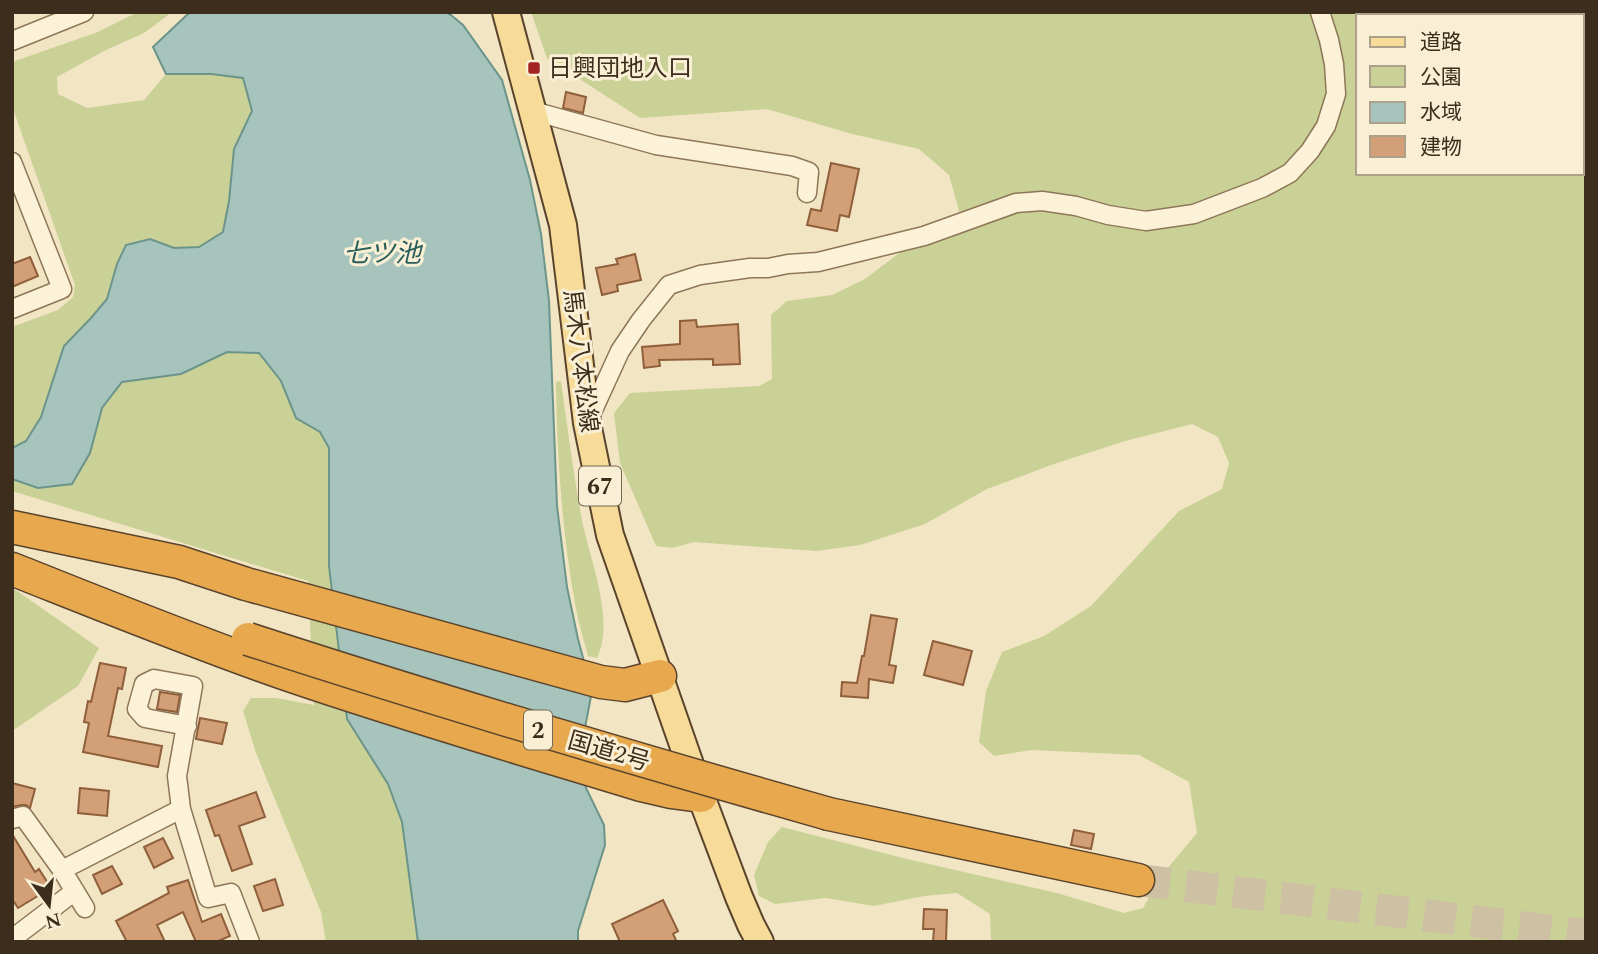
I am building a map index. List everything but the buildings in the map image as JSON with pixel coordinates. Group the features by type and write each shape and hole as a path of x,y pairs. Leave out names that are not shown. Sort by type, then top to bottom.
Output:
{"highway":[{"path":"12,527 179,562 246,584 601,682 625,684 660,676"},
{"name":"国道2号","path":"12,552 248,639 383,684 593,747 830,814 1138,880"},
{"path":"12,569 149,624 285,674 641,785 701,796"}],"main road":[{"name":"馬木八本松線","path":"506,12 563,225 587,423 610,535 701,796 739,897 760,942"}],"street":[{"path":"14,36 84,12"},
{"path":"587,423 620,351 669,285 700,275 818,262 924,236 1016,203 1042,201 1146,221 1194,214 1262,188 1290,173 1310,151 1326,126 1336,94 1334,64 1320,12"},
{"path":"533,111 656,145 792,166 809,172 807,192"},
{"path":"12,309 62,289 14,170"},
{"path":"187,726 177,776 181,809 208,898 231,893 250,942"},
{"path":"62,870 181,809"},
{"path":"12,820 23,816 62,870 85,908"},
{"path":"12,939 75,891"}],"green space":[{"path":"138,12 172,12 144,33 57,77 58,94 87,108 144,100 166,74 211,74 243,78 252,111 234,149 223,232 199,247 174,248 150,239 117,264 107,299 64,346 42,417 26,442 12,448 12,327 58,310 73,297 75,285 12,106 12,62 98,32"},
{"path":"531,12 1586,12 1586,942 991,942 990,914 957,893 924,896 874,906 826,898 775,904 759,896 754,875 768,842 782,827 1057,893 1124,913 1143,908 1161,876 1197,833 1189,782 1139,755 1032,750 994,756 979,742 986,691 1002,652 1044,636 1091,606 1179,511 1222,489 1229,463 1218,437 1192,424 1125,441 1051,465 987,489 925,524 860,545 816,551 694,542 672,548 656,546 620,463 614,413 630,393 759,386 772,379 771,315 787,301 832,295 865,279 960,214 949,175 919,149 852,134 767,109 640,118 547,58"},
{"path":"227,352 259,353 281,381 296,417 320,432 329,448 329,566 347,719 388,784 402,822 418,942 326,942 321,912 256,753 243,711 251,698 276,698 314,705 308,581 12,491 12,479 38,488 90,453 102,408 122,382 181,374"},
{"path":"561,381 581,515 602,606 604,625 597,658 588,656 576,609 567,553 561,496 556,382"},
{"path":"12,589 99,648 78,686 12,731"}],"water":[{"name":"七ツ池","path":"190,12 445,12 463,25 502,80 530,180 541,234 549,301 557,506 567,587 592,691 579,759 586,788 604,825 605,845 578,931 578,942 418,942 402,822 388,784 347,719 329,566 329,448 320,432 296,418 281,381 259,353 227,352 181,374 122,382 102,408 90,453 72,484 38,488 12,479 12,448 26,441 41,417 64,346 107,299 117,264 126,245 150,239 174,248 199,247 223,232 234,149 252,111 243,78 211,74 166,74 153,47"}],"tunnel":[{"path":"1138,880 1586,935"}],"place":[{"name":"日興団地入口","path":"534,68"}]}
